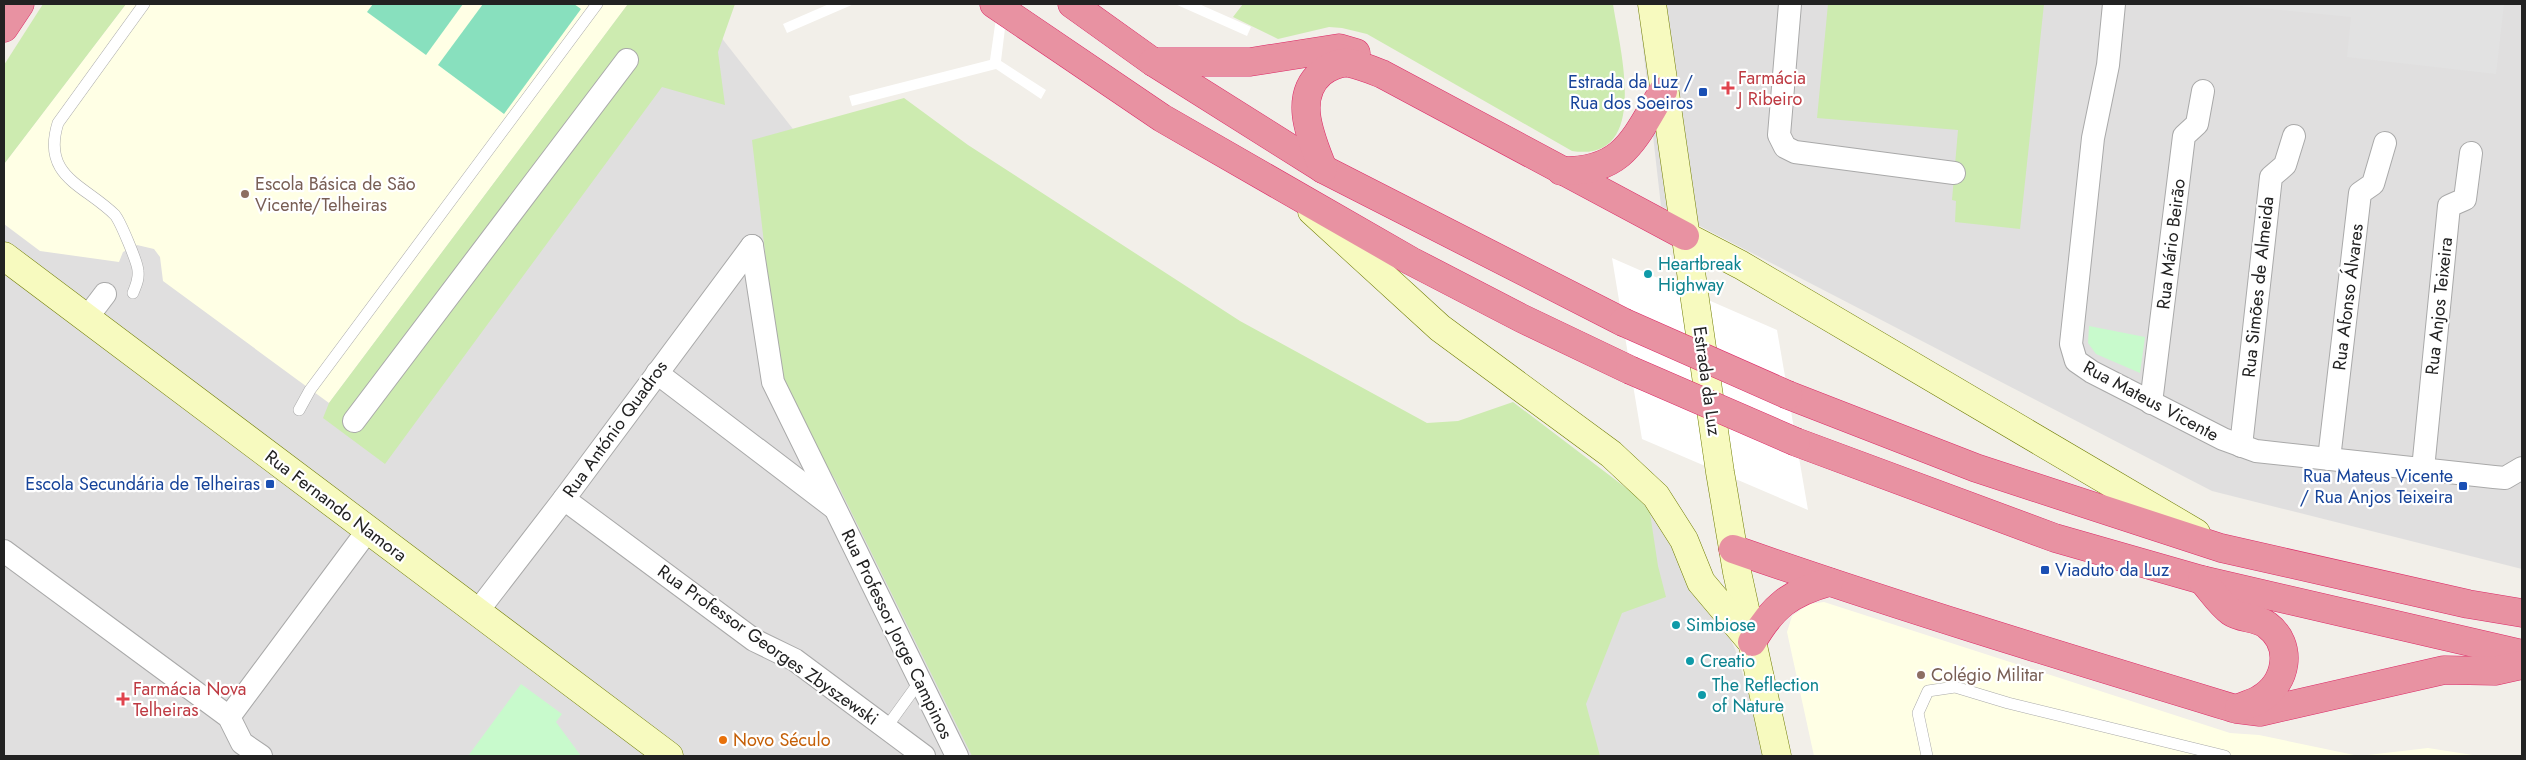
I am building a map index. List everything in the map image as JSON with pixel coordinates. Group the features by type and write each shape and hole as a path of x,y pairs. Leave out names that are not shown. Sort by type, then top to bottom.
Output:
{"highway":[{"path":"4,28 20,4"},
{"path":"994,4 1162,118 1411,261 1521,318 1630,370 1796,442 2056,538 2202,580 2522,654"},
{"path":"1072,4 1153,62 1323,169 1623,322 1788,395 1976,468 2221,548 2468,604 2522,614"},
{"path":"1153,62 1250,62 1339,48 1362,56 1382,74"},
{"path":"1323,169 1308,129 1306,101 1314,79 1327,68 1348,63 1382,74 1685,236"},
{"path":"1561,171 1596,168 1615,159 1637,134 1663,91"},
{"path":"1733,549 1829,582 2236,708 2260,712 2444,670 2495,672 2522,665"},
{"path":"2202,580 2231,612 2267,624 2279,639 2285,656 2284,672 2272,689 2260,700 2236,708"},
{"path":"1752,642 1765,620 1783,601 1805,589 1829,582"}],"main road":[{"name":"Estrada da Luz","path":"1652,4 1663,91 1720,472 1733,549 1778,756"},
{"path":"1291,191 1440,328 1611,454 1656,496 1684,540 1701,582 1752,642"},
{"path":"1685,236 1741,265 2221,548"},
{"name":"Rua Fernando Namora","path":"4,256 669,756"}],"street":[{"path":"1790,4 1780,136 1785,147 1795,152 1954,173"},
{"name":"Rua Mateus Vicente","path":"2114,4 2108,65 2093,138 2071,344 2076,361 2084,368 2151,403 2241,446 2256,451 2504,478 2522,468"},
{"path":"354,421 627,60"},
{"name":"Rua Mário Beirão","path":"2151,403 2184,136 2197,124 2203,91"},
{"name":"Rua Simões de Almeida","path":"2241,446 2271,177 2286,165 2294,136"},
{"name":"Rua Afonso Álvares","path":"2329,459 2360,192 2373,184 2385,144"},
{"name":"Rua Anjos Teixeira","path":"2423,469 2449,206 2465,199 2471,153"},
{"name":"Rua António Quadros","path":"477,612 564,499 752,246"},
{"name":"Rua Professor Jorge Campinos","path":"752,246 773,382 957,756"},
{"path":"86,319 105,294"},
{"name":"Rua Professor Jorge Campinos","path":"657,373 838,511"},
{"name":"Rua Professor Georges Zbyszewski","path":"564,499 754,640 794,660 924,756"},
{"path":"229,717 368,530"},
{"path":"4,550 229,717 236,749 261,756"}],"lane":[{"path":"133,293 138,283 138,268 116,216 64,174 57,161 54,134 58,123 144,4"},
{"path":"299,410 310,390 597,4"},
{"path":"886,728 920,680"},
{"path":"1927,756 1918,713 1928,691 1955,687 2008,703 2224,756"}],"shaded area":[{"path":"77,4 695,4 822,166 1036,756 4,756 4,119"},
{"name":"Escola Básica de São Vicente/Telheiras","path":"126,4 628,4 329,403 163,281 160,257 154,249 137,245 123,252 119,262 40,251 4,224 4,164"},
{"path":"1638,4 2522,4 2522,569 2212,491 1661,206"},
{"path":"2219,4 2504,4 2496,74 2347,57 2351,17"},
{"path":"1651,471 1735,649 1768,756 1485,756 1519,562"},
{"name":"Colégio Militar","path":"1824,602 2230,733 2259,735 2359,756 1814,756 1787,632 1792,616 1809,604"},
{"path":"2428,748 2479,756 2359,756"}],"green space":[{"path":"43,4 126,4 4,164 4,65"},
{"path":"373,4 463,4 426,55 367,12"},
{"path":"483,4 574,4 581,9 504,114 438,65"},
{"path":"628,4 735,4 718,52 725,105 662,87 385,464 323,418 329,403"},
{"path":"1243,4 1613,4 1624,72 1625,98 1622,121 1613,139 1597,150 1572,151 1367,34 1329,27 1278,39 1233,17"},
{"path":"1828,4 2044,4 2020,229 1955,222 1956,201 1952,200 1958,130 1817,118"},
{"path":"904,98 968,145 1240,321 1427,423 1458,421 1513,402 1638,497 1650,513 1658,566 1666,597 1622,613 1586,704 1600,756 972,756 836,481 806,432 779,372 752,140"},
{"path":"2089,326 2145,337 2140,373 2096,354 2088,343"},
{"path":"521,684 562,714 556,722 581,756 468,756"}],"pier":[{"path":"829,4 854,4 787,33 783,24"},
{"path":"998,4 1008,4 1001,61 1046,90 1041,99 996,69 852,106 849,96 990,60"},
{"path":"1175,4 1199,4 1251,27 1247,36"},
{"path":"1612,258 1777,330 1808,510 1642,439"}],"place":[{"name":"Farmácia J Ribeiro","path":"1728,88"},
{"name":"Estrada da Luz / Rua dos Soeiros","path":"1703,92"},
{"name":"Escola Básica de São Vicente/Telheiras","path":"245,194"},
{"name":"Heartbreak Highway","path":"1648,274"},
{"name":"Escola Secundária de Telheiras","path":"270,484"},
{"name":"Rua Mateus Vicente / Rua Anjos Teixeira","path":"2463,486"},
{"name":"Viaduto da Luz","path":"2045,570"},
{"name":"Simbiose","path":"1676,625"},
{"name":"Creatio","path":"1690,661"},
{"name":"Colégio Militar","path":"1921,675"},
{"name":"The Reflection of Nature","path":"1702,695"},
{"name":"Farmácia Nova Telheiras","path":"123,699"},
{"name":"Novo Século","path":"723,740"}]}
